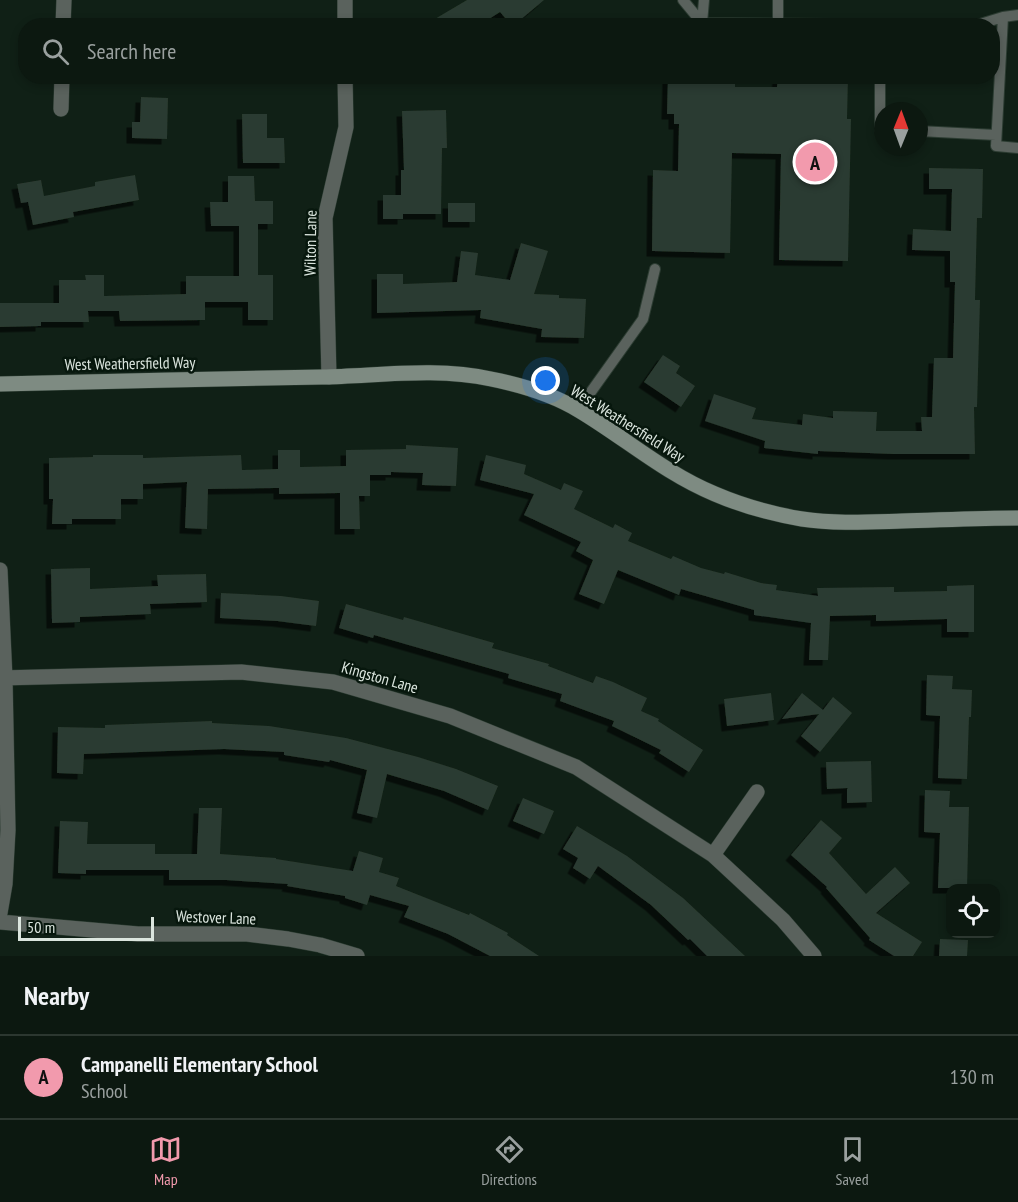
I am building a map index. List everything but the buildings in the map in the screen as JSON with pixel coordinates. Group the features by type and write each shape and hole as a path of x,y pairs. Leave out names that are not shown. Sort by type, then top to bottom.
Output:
{"street":[{"path":"63,18 64,0"},
{"path":"345,0 345,18"},
{"path":"62,84 62,109"},
{"name":"Wilton Lane","path":"329,377 325,218 345,127 345,84"},
{"name":"West Weathersfield Way","path":"0,384 434,373 462,375 516,385 545,395 578,410 686,480 714,494 770,512 801,518 854,522 1018,518"},
{"path":"0,570 8,830 5,884 0,913"},
{"name":"Kingston Lane","path":"2,678 241,672 333,682 450,716 576,767 713,855 783,920 814,956"},
{"path":"713,855 756,792"},
{"name":"Westover Lane","path":"0,922 138,933 247,934 320,945 357,956"}],"lane":[{"path":"683,0 698,18"},
{"path":"702,18 704,0"},
{"path":"778,0 778,18"},
{"path":"1000,18 1018,15"},
{"path":"1000,68 1003,17"},
{"path":"880,84 880,102"},
{"path":"999,84 996,146 1018,148"},
{"path":"928,131 996,135"},
{"path":"578,410 643,319 655,269"}],"place":[{"name":"Campanelli Elementary School","path":"815,162"}]}
